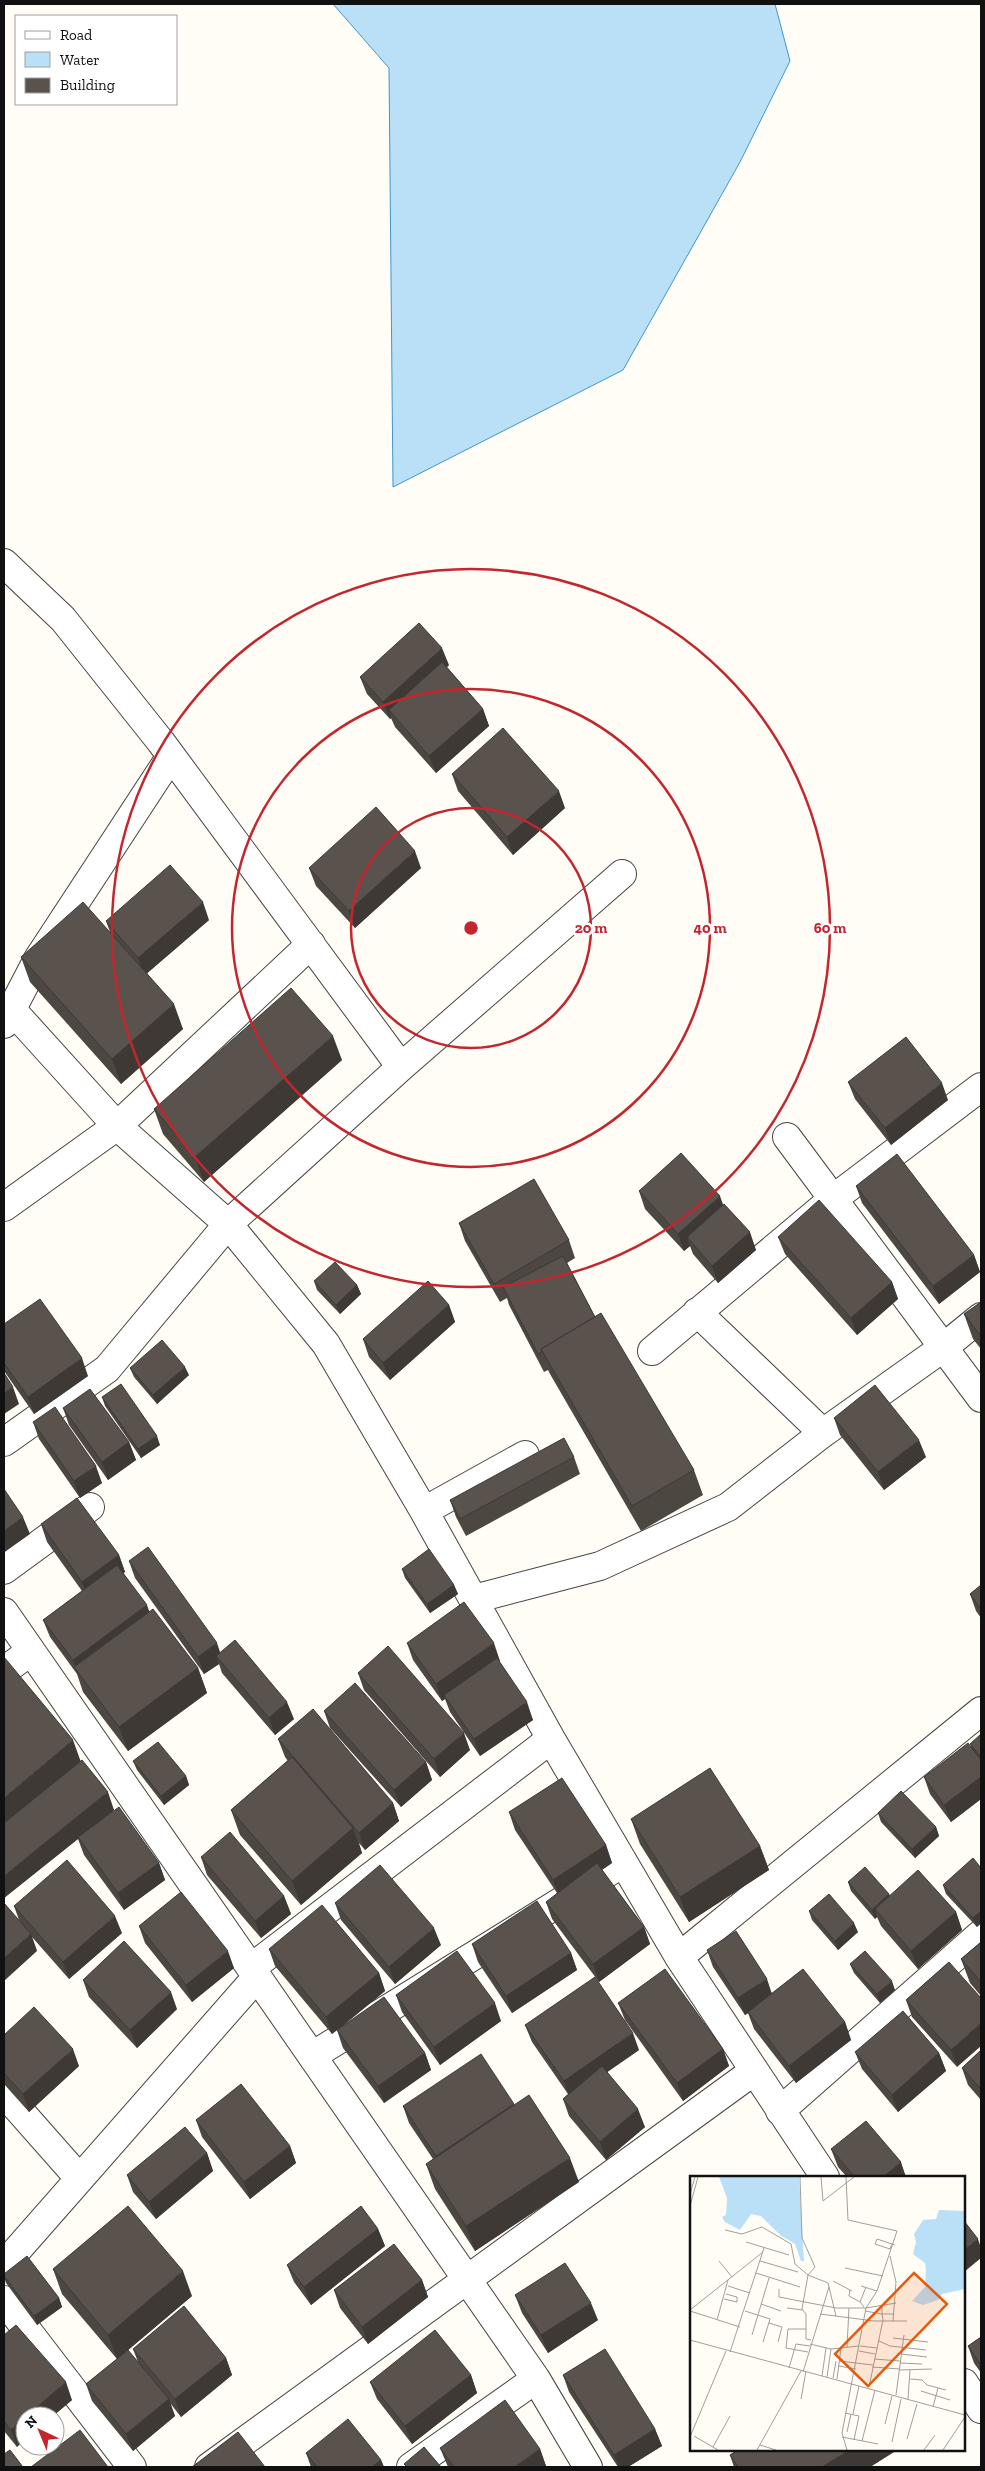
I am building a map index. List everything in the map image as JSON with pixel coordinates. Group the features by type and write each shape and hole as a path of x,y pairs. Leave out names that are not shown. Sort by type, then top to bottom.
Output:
{"street":[{"path":"4,563 63,619 171,756 402,1067"},
{"path":"171,756 38,959 8,1017 117,1126 228,1224 326,1344 424,1511 623,1864 679,1957 824,2176"},
{"path":"4,1442 107,1369 228,1224 402,1067 622,874"},
{"path":"4,1206 117,1126 311,944"},
{"path":"652,1350 833,1199 981,1087"},
{"path":"787,1136 981,1398"},
{"path":"697,1312 823,1433"},
{"path":"474,1599 600,1566 728,1507 823,1433 944,1348 981,1318"},
{"path":"424,1511 525,1455"},
{"path":"4,1570 90,1507"},
{"path":"4,1612 536,2379 588,2467"},
{"path":"4,1671 31,1651"},
{"path":"679,1957 981,1711"},
{"path":"4,2264 253,1973 551,1739"},
{"path":"312,2056 623,1864"},
{"path":"780,2111 981,1934"},
{"path":"209,2467 754,2071"},
{"path":"4,2093 79,2178"},
{"path":"4,2300 132,2467"},
{"path":"411,2467 536,2379"},
{"path":"965,2385 981,2409"}],"water":[{"path":"333,4 775,4 790,61 740,162 623,370 393,487 389,68"}],"building":[{"path":"419,623 442,648 383,702 360,677"},
{"path":"442,662 483,709 429,756 389,710"},
{"path":"503,728 559,791 507,837 452,774"},
{"path":"376,807 415,851 349,911 309,868"},
{"path":"170,865 203,902 138,958 106,921"},
{"path":"83,902 174,1004 112,1059 21,957"},
{"path":"291,988 333,1036 195,1157 154,1109"},
{"path":"906,1037 942,1083 885,1128 848,1082"},
{"path":"681,1153 720,1196 678,1234 639,1191"},
{"path":"897,1154 974,1255 933,1286 856,1186"},
{"path":"534,1179 569,1240 494,1284 459,1223"},
{"path":"819,1200 892,1282 851,1318 778,1237"},
{"path":"724,1204 750,1232 712,1266 687,1237"},
{"path":"563,1256 595,1317 541,1349 542,1352 538,1354 503,1287"},
{"path":"335,1262 357,1285 336,1305 314,1281"},
{"path":"428,1281 449,1305 383,1363 363,1339"},
{"path":"40,1299 82,1358 28,1397 4,1363 4,1324"},
{"path":"981,1302 981,1336 964,1314"},
{"path":"601,1313 694,1470 632,1506 541,1349"},
{"path":"162,1340 185,1367 153,1395 130,1368"},
{"path":"4,1373 13,1387 4,1393"},
{"path":"121,1384 157,1436 138,1449 102,1397"},
{"path":"875,1385 919,1440 878,1472 834,1418"},
{"path":"90,1389 129,1442 102,1462 63,1408"},
{"path":"55,1407 96,1466 74,1481 33,1422"},
{"path":"564,1438 574,1457 460,1519 450,1500"},
{"path":"4,1489 23,1517 4,1531"},
{"path":"77,1498 119,1555 82,1582 41,1524"},
{"path":"148,1547 217,1643 198,1657 129,1561"},
{"path":"429,1549 454,1585 427,1604 402,1569"},
{"path":"117,1565 147,1605 73,1660 43,1620"},
{"path":"981,1585 981,1609 970,1594"},
{"path":"464,1602 494,1643 436,1684 407,1643"},
{"path":"153,1609 198,1668 119,1727 74,1667"},
{"path":"235,1640 287,1702 269,1718 216,1656"},
{"path":"388,1646 464,1733 434,1759 358,1673"},
{"path":"4,1657 73,1740 4,1798"},
{"path":"497,1658 527,1702 474,1739 444,1695"},
{"path":"355,1683 426,1762 394,1790 324,1711"},
{"path":"313,1709 393,1803 359,1833 278,1739"},
{"path":"981,1734 981,1757 970,1744"},
{"path":"158,1742 186,1776 161,1796 133,1761"},
{"path":"968,1743 981,1760 981,1777 944,1805 924,1777"},
{"path":"292,1757 353,1828 292,1881 231,1810"},
{"path":"82,1760 108,1792 4,1876 4,1823"},
{"path":"710,1768 760,1846 680,1897 631,1819"},
{"path":"562,1778 606,1845 553,1880 509,1812"},
{"path":"901,1791 936,1827 912,1849 878,1813"},
{"path":"119,1807 159,1863 118,1893 78,1837"},
{"path":"230,1832 284,1896 255,1921 201,1857"},
{"path":"973,1858 981,1868 981,1911 973,1918 943,1885"},
{"path":"67,1860 115,1916 63,1962 14,1906"},
{"path":"597,1863 644,1927 593,1964 546,1902"},
{"path":"380,1865 434,1928 389,1967 335,1903"},
{"path":"865,1867 889,1894 872,1910 848,1882"},
{"path":"918,1870 956,1912 911,1951 875,1909"},
{"path":"181,1892 228,1951 186,1985 139,1926"},
{"path":"829,1894 854,1923 835,1941 809,1911"},
{"path":"537,1901 571,1953 506,1996 472,1944"},
{"path":"4,1903 31,1934 4,1958"},
{"path":"322,1905 379,1973 326,2017 269,1949"},
{"path":"736,1931 767,1979 738,1998 707,1950"},
{"path":"124,1941 171,1992 130,2030 83,1980"},
{"path":"981,1942 981,1982 961,1959"},
{"path":"457,1951 495,2003 434,2047 396,1995"},
{"path":"865,1951 892,1981 877,1994 850,1964"},
{"path":"949,1962 981,1998 981,2023 951,2050 906,2000"},
{"path":"665,1969 723,2049 677,2083 618,2003"},
{"path":"803,1969 845,2022 789,2066 748,2012"},
{"path":"595,1977 633,2033 564,2081 525,2025"},
{"path":"384,1997 425,2053 378,2086 337,2030"},
{"path":"34,2007 73,2049 23,2094 4,2073 4,2035"},
{"path":"903,2011 939,2053 892,2095 855,2052"},
{"path":"981,2050 981,2089 962,2068"},
{"path":"481,2054 514,2104 436,2156 403,2106"},
{"path":"602,2066 638,2109 600,2142 563,2099"},
{"path":"241,2084 290,2146 244,2182 196,2120"},
{"path":"529,2095 570,2158 466,2226 426,2164"},
{"path":"866,2121 901,2162 884,2176 854,2176 831,2149"},
{"path":"185,2127 207,2153 149,2202 127,2175"},
{"path":"128,2206 183,2271 108,2335 53,2269"},
{"path":"361,2206 378,2229 304,2287 287,2265"},
{"path":"965,2222 978,2239 965,2249"},
{"path":"394,2244 422,2280 362,2327 334,2290"},
{"path":"27,2256 59,2298 34,2316 4,2276 4,2274"},
{"path":"565,2263 591,2303 541,2335 515,2295"},
{"path":"184,2306 226,2358 175,2399 133,2349"},
{"path":"16,2325 66,2382 38,2406 15,2406 15,2427 11,2430 4,2421 4,2335"},
{"path":"435,2330 471,2375 405,2426 370,2382"},
{"path":"981,2337 981,2365 968,2346"},
{"path":"605,2349 655,2429 614,2455 563,2375"},
{"path":"128,2350 169,2399 126,2434 86,2384"},
{"path":"505,2400 540,2449 515,2467 454,2467 440,2448"},
{"path":"348,2419 381,2460 372,2467 317,2467 306,2453"},
{"path":"80,2430 108,2467 31,2467 46,2456 65,2456 65,2441"},
{"path":"238,2432 265,2467 192,2467"},
{"path":"424,2447 441,2467 407,2467 404,2464"},
{"path":"10,2450 23,2467 4,2467 4,2454"},
{"path":"736,2451 848,2451 822,2467 738,2467 730,2455"}]}
